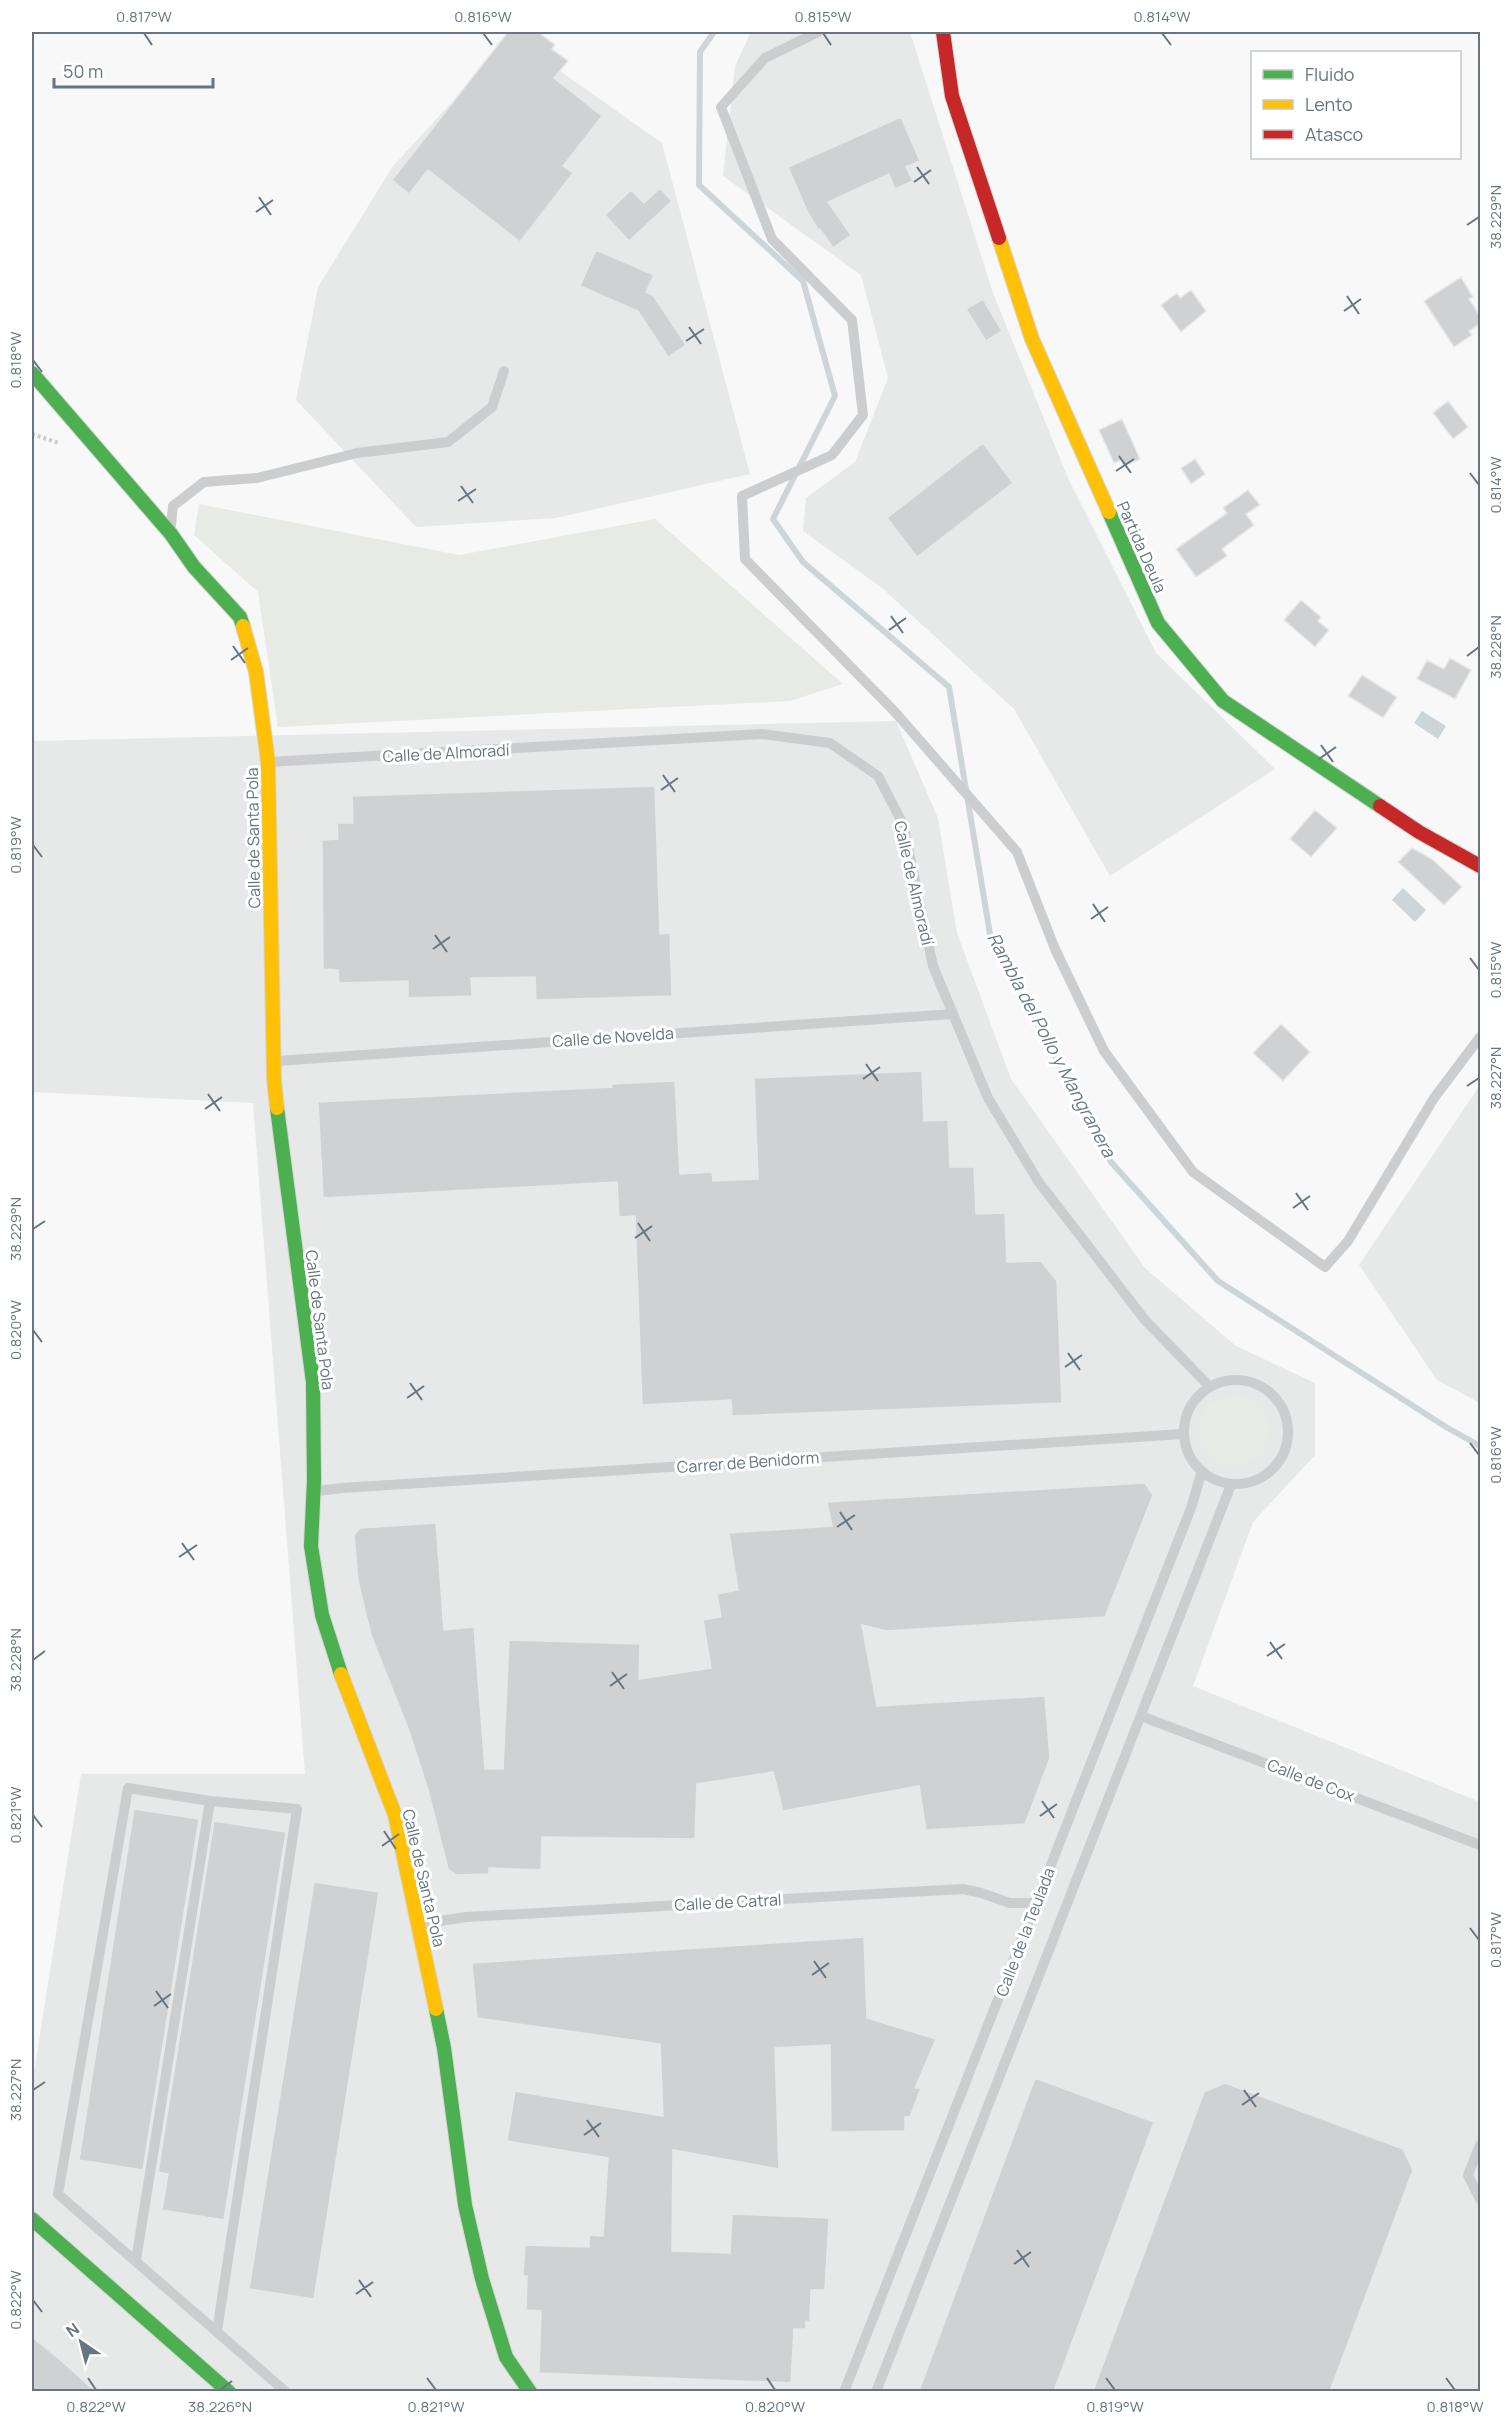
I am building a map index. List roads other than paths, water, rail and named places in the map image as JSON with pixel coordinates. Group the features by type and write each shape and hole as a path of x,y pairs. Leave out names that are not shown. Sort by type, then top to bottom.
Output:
{"street":[{"name":"Partida Deula","path":"943,32 952,96 1032,339 1158,623 1223,701 1419,832 1480,866"},
{"name":"Calle de Santa Pola","path":"32,373 171,534 194,567 240,616 256,672 268,762 274,1079 313,1382 314,1492 311,1546 321,1615 341,1675 395,1815 444,2048 465,2205 482,2279 506,2357 530,2391"},
{"path":"32,2219 229,2391"}],"lane":[{"path":"819,32 765,58 721,107 772,239 852,320 863,415 832,455 741,496 745,559 896,712 1017,852 1055,949 1104,1051 1193,1172 1325,1267 1348,1241 1434,1098 1480,1037"},
{"path":"171,534 173,506 204,482 257,478 357,453 448,442 492,407 504,371"},
{"name":"Calle de Almoradí","path":"268,762 762,734 830,743 878,776 903,824 933,966 988,1098 1038,1180 1145,1320 1209,1386"},
{"name":"Calle de Novelda","path":"273,1062 953,1014"},
{"path":"1226,1380 1252,1381 1268,1390 1281,1403 1286,1414 1289,1432 1287,1446 1279,1463 1266,1476 1250,1483 1232,1485 1218,1482 1196,1466 1187,1452 1183,1434 1184,1422 1190,1405 1209,1386 1226,1380"},
{"name":"Carrer de Benidorm","path":"314,1492 342,1488 1183,1434"},
{"name":"Calle de la Teulada","path":"844,2391 1186,1519 1202,1471"},
{"name":"Calle de la Teulada","path":"876,2391 1232,1485"},
{"name":"Calle de Cox","path":"1141,1716 1480,1845"},
{"path":"217,2331 297,1809 210,1801 128,1788 58,2194 286,2391"},
{"path":"136,2260 210,1801"},
{"name":"Calle de Catral","path":"418,1925 466,1917 963,1889 1010,1903 1036,1903"},
{"path":"1480,2145 1468,2175 1480,2199"}],"waterway":[{"name":"Rambla del Pollo y Mangranera","path":"714,32 700,52 699,185 803,281 835,396 773,519 803,562 949,687 990,934 1111,1162 1218,1281 1446,1427 1480,1446"}]}
